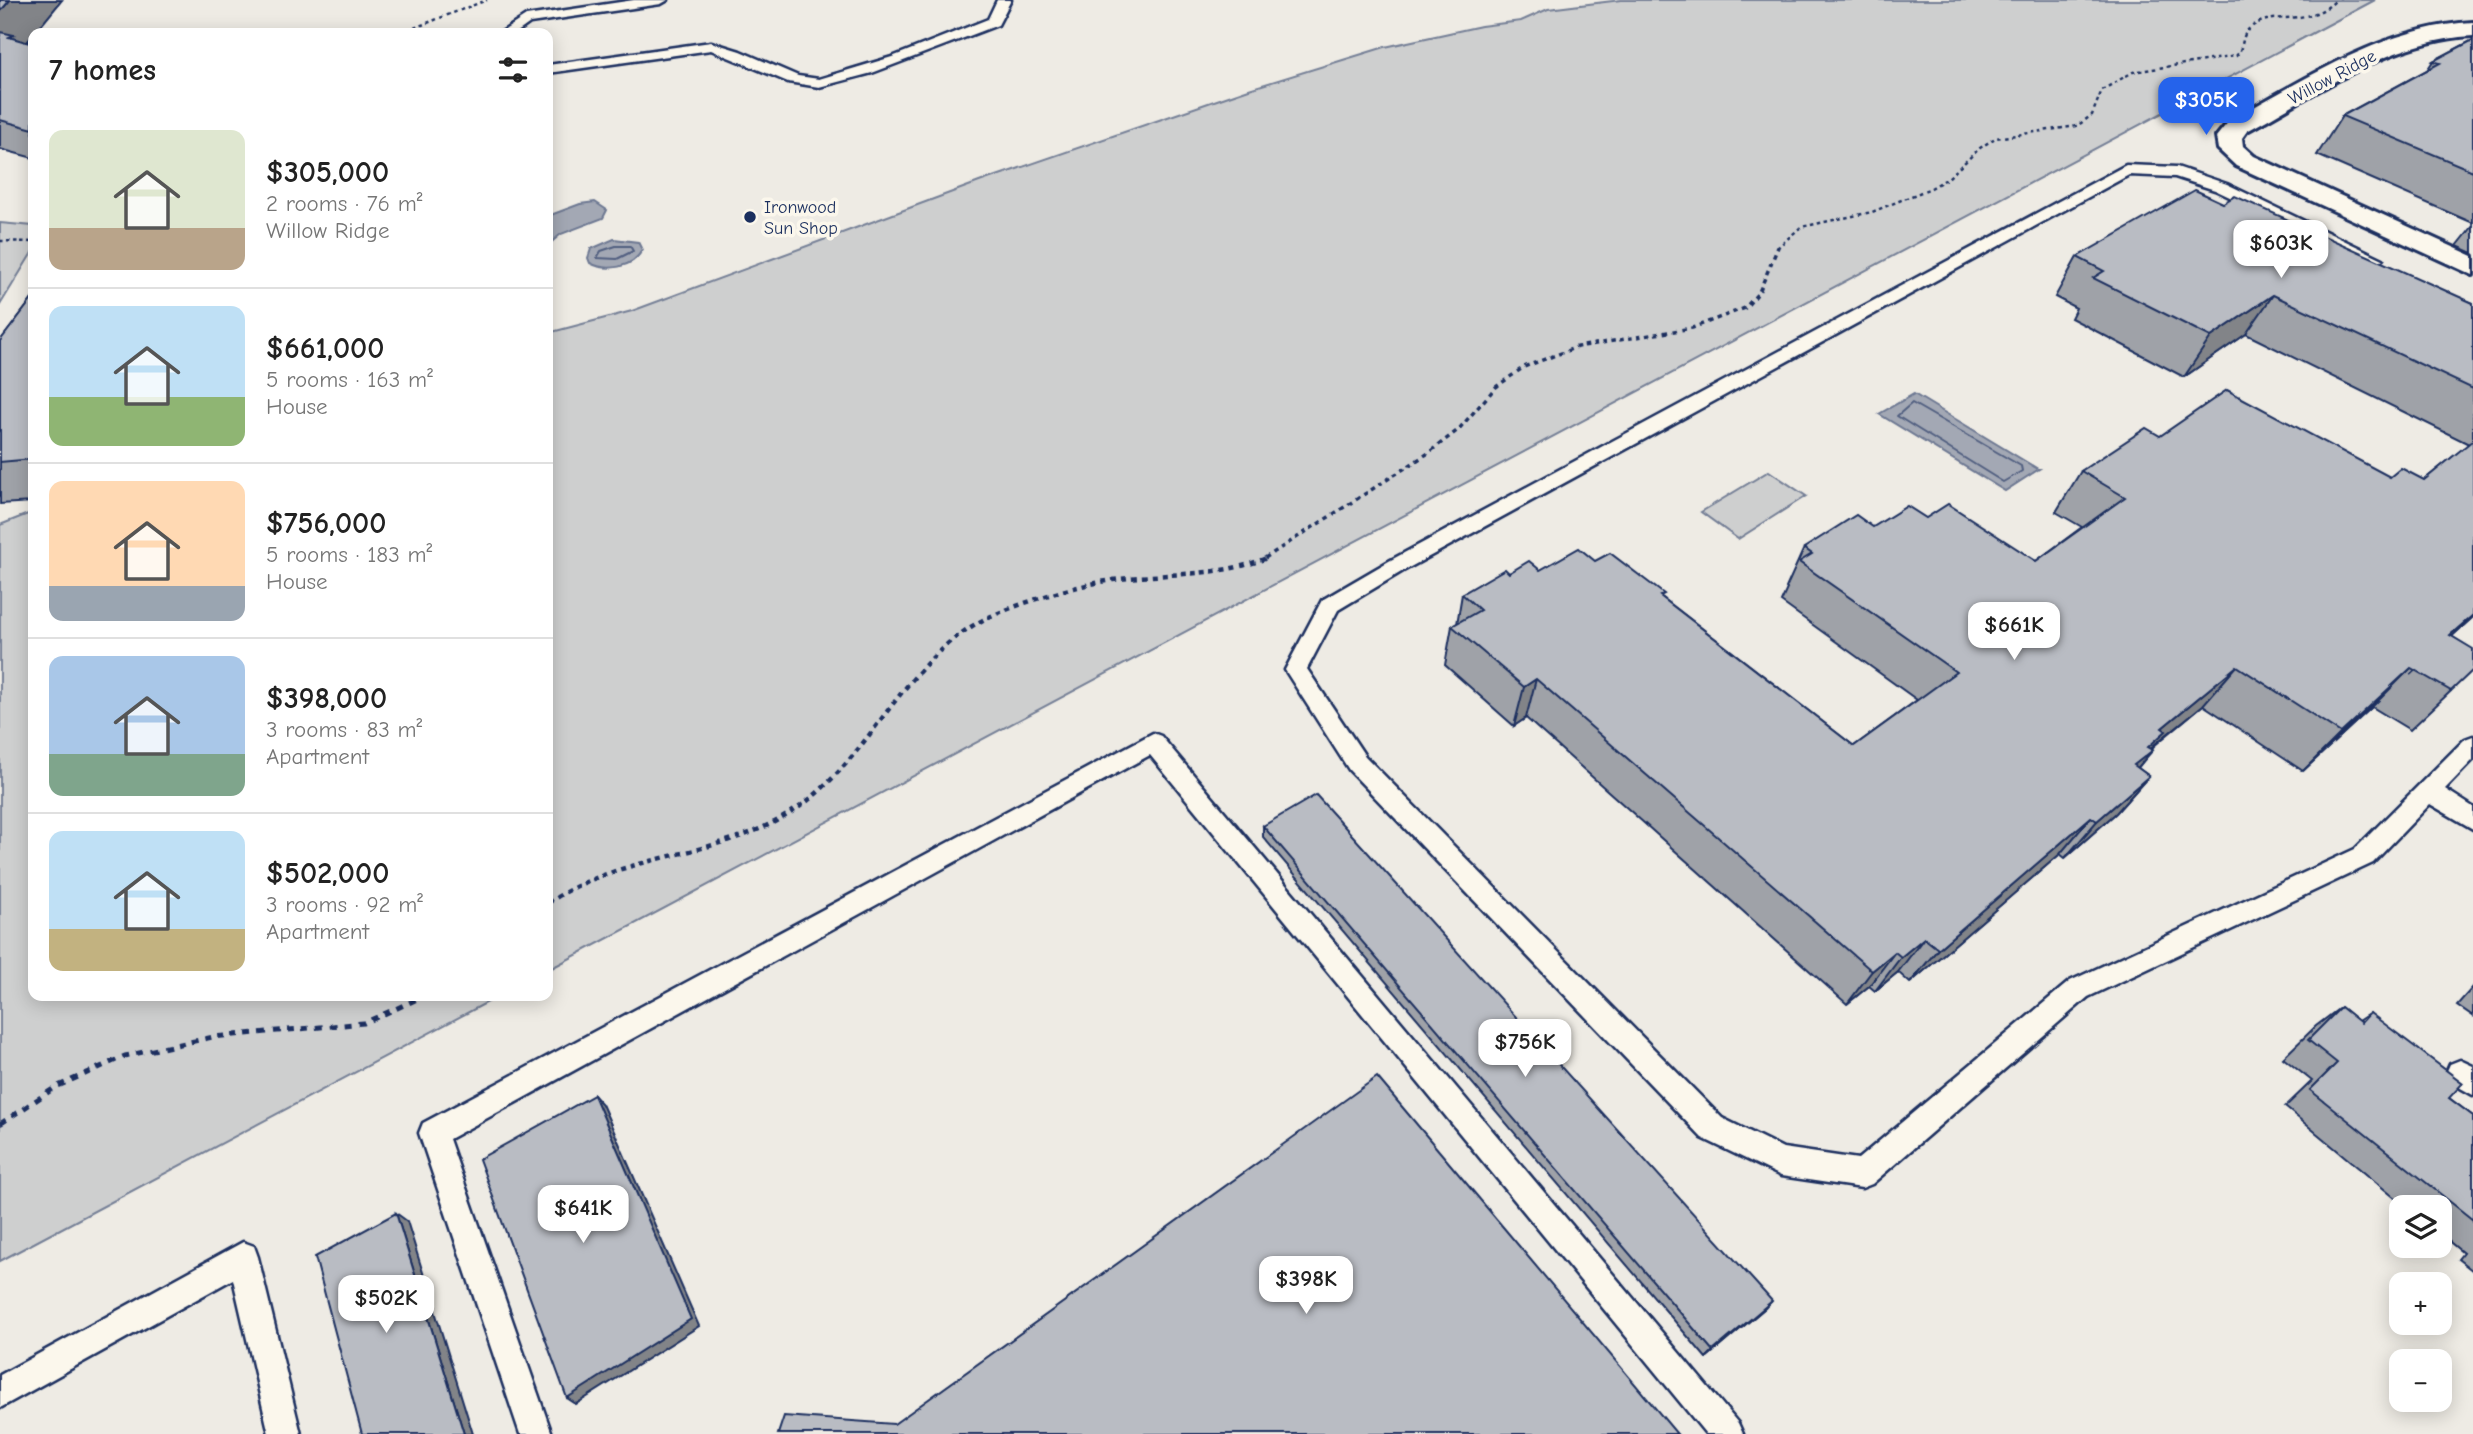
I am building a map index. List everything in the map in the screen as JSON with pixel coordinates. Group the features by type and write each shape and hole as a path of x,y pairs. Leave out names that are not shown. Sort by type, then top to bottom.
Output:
{"street":[{"name":"Willow Ridge","path":"2473,29 2436,32 2392,45 2238,126 2229,137 2231,149 2245,161 2473,267"}],"lane":[{"path":"514,28 526,20 661,0"},
{"path":"553,68 710,46 729,50 808,84 837,79 993,22 1004,0"},
{"path":"2397,270 2221,187 2178,172 2126,170 1330,605 1296,670 1357,763 1712,1129 1781,1162 1862,1174 2079,989 2364,856 2473,745"},
{"path":"536,1434 433,1133 1153,742 1727,1434"},
{"path":"2428,791 2473,819"},
{"path":"0,1392 243,1258 285,1434"}],"path":[{"path":"414,28 487,0"},
{"path":"2260,13 2313,13 2329,9 2336,0"},
{"path":"553,900 582,881 709,845 773,822 815,794 860,750 890,704 926,663 967,629 1016,608 1113,580 1185,578 1236,570 1276,554 1425,456 1462,426 1490,392 1525,367 1552,353 1693,327 1731,314 1750,305 1765,283 1766,267 1779,245 1795,230 1872,212 1946,180 1962,166 1975,148 2003,135 2072,128 2094,114 2102,90 2133,72 2236,56 2242,50 2242,28"},
{"path":"0,242 28,242"},
{"path":"0,1124 55,1087 125,1056 213,1037 364,1023 414,1001"}],"shaded area":[{"path":"1621,0 2375,0 553,967 553,332 632,311 982,181 1249,89 1385,47 1481,26 1521,21 1548,9"},
{"path":"0,223 28,226 28,259 0,305"},
{"path":"1769,471 1806,496 1738,539 1701,512"},
{"path":"28,514 28,1001 490,1001 0,1261 0,525"}],"water":[{"path":"595,202 607,210 603,218 561,234 553,241 553,214 580,204"},
{"path":"614,239 638,242 642,250 632,261 619,267 590,263 588,258 591,249"},
{"path":"1914,394 2039,469 2005,491 1879,414"}],"building":[{"path":"0,0 10,0 0,12"},
{"path":"0,32 14,35 9,37 28,43 28,128 0,120"},
{"path":"2473,40 2473,171 2342,116 2440,63 2433,61"},
{"path":"2195,190 2223,203 2235,196 2473,303 2473,389 2273,295 2211,337 2093,278 2104,271 2077,257"},
{"path":"28,305 28,459 0,462 0,341"},
{"path":"2227,390 2390,477 2401,468 2424,480 2473,440 2473,615 2450,635 2473,649 2473,670 2451,691 2411,668 2341,733 2237,666 2162,728 2166,731 2148,747 2153,750 2134,765 2149,776 2097,821 2091,817 1938,949 1924,938 1901,957 1895,952 1872,971 1536,679 1524,687 1452,626 1480,610 1462,594 1505,569 1509,573 1529,561 1540,570 1579,548 1595,561 1610,553 1664,594 1660,596 1854,746 1956,672 1799,562 1812,554 1804,548 1856,515 1873,527 1907,506 1926,518 1948,504 2036,561 2125,497 2081,471 2146,428 2160,436"},
{"path":"1316,795 1772,1301 1713,1351 1263,826"},
{"path":"2341,1007 2361,1023 2370,1013 2463,1083 2449,1098 2473,1116 2473,1220 2452,1203 2452,1195 2442,1195 2310,1090 2337,1063 2308,1040"},
{"path":"1377,1077 1677,1434 778,1434 784,1416 894,1424"},
{"path":"594,1095 691,1319 567,1398 479,1159"},
{"path":"396,1213 464,1434 362,1434 315,1257"}],"place":[{"name":"Ironwood Sun Shop","path":"750,217"}]}
